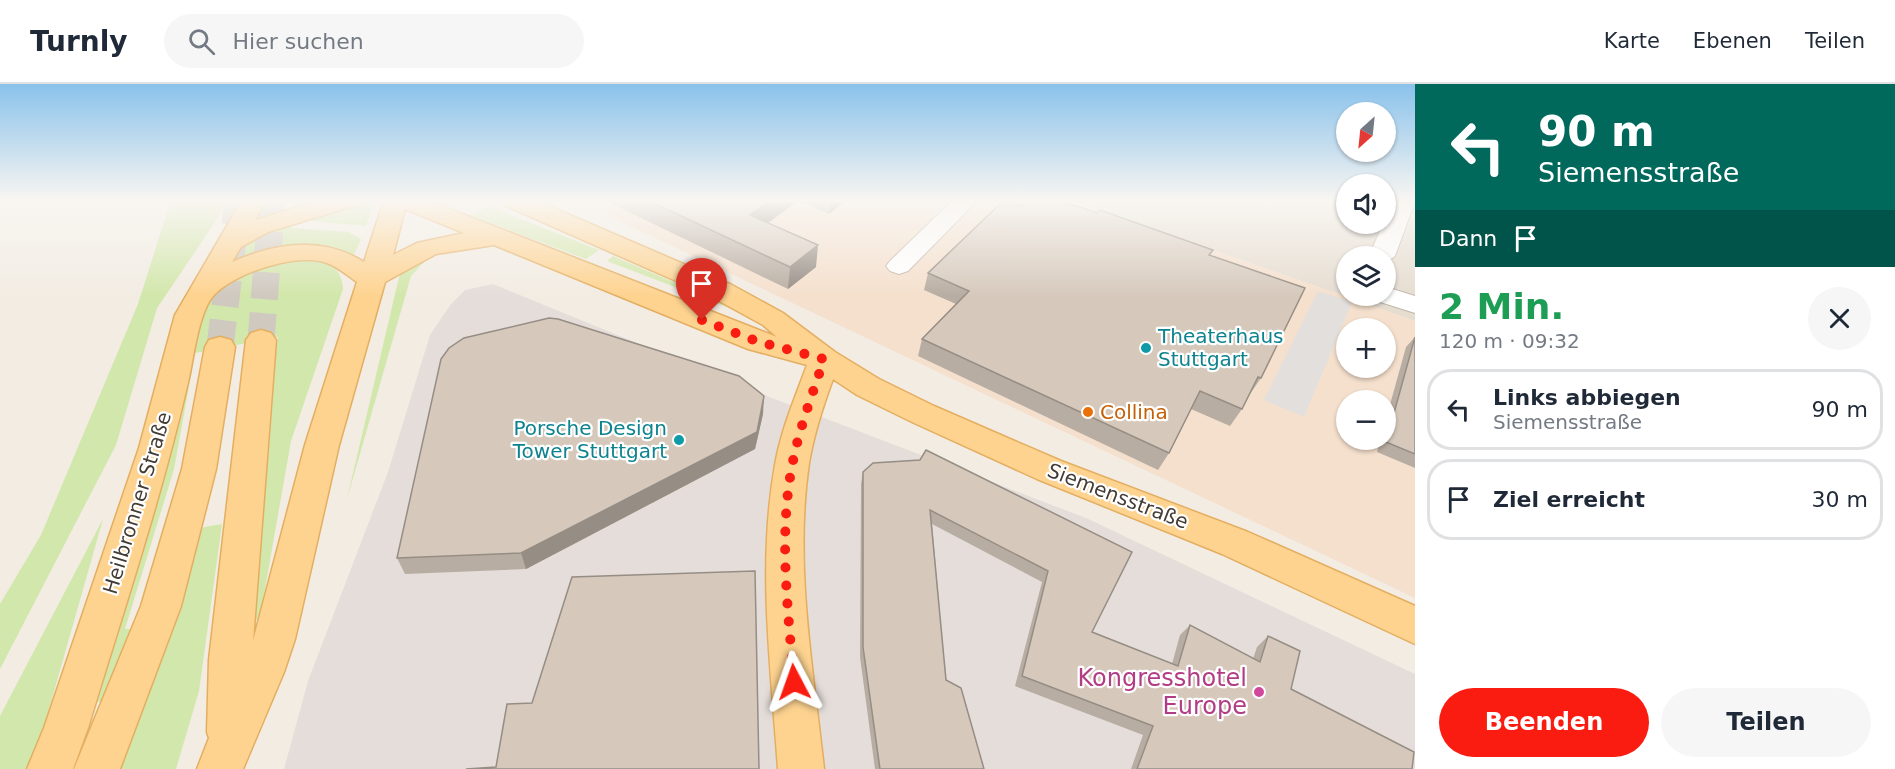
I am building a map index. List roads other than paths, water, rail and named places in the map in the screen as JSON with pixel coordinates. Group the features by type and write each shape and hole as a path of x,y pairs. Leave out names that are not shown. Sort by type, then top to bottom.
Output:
{"main road":[{"name":"Heilbronner Straße","path":"50,769 66,728 156,448 189,315 236,232"},
{"path":"230,242 249,232"},
{"path":"223,760 263,672 274,639 322,446 386,232"},
{"path":"371,279 406,232"},
{"name":"Siemensstraße","path":"485,232 759,342 824,359"},
{"name":"Siemensstraße","path":"591,232 720,290 773,319 824,359 868,387 1049,470 1235,543 1415,626"},
{"path":"371,279 422,248 461,240 500,239"},
{"path":"589,274 598,260 622,246"},
{"path":"204,288 246,264 287,252 313,252 337,258 371,279"},
{"path":"223,760 231,721 230,660 261,340"},
{"path":"97,769 161,606 199,469 220,347"},
{"path":"801,769 784,557 792,463 809,401 824,359"}],"street":[{"path":"899,266 934,232"},
{"path":"1386,246 1391,232"},
{"path":"1396,298 1415,305"}],"tunnel":[{"path":"220,347 234,232"},
{"path":"261,340 269,232"}],"place":[{"name":"Theaterhaus Stuttgart","path":"1146,348"},
{"name":"Collina","path":"1088,412"},
{"name":"Porsche Design Tower Stuttgart","path":"679,440"},
{"name":"Kongresshotel Europe","path":"1259,692"}]}
